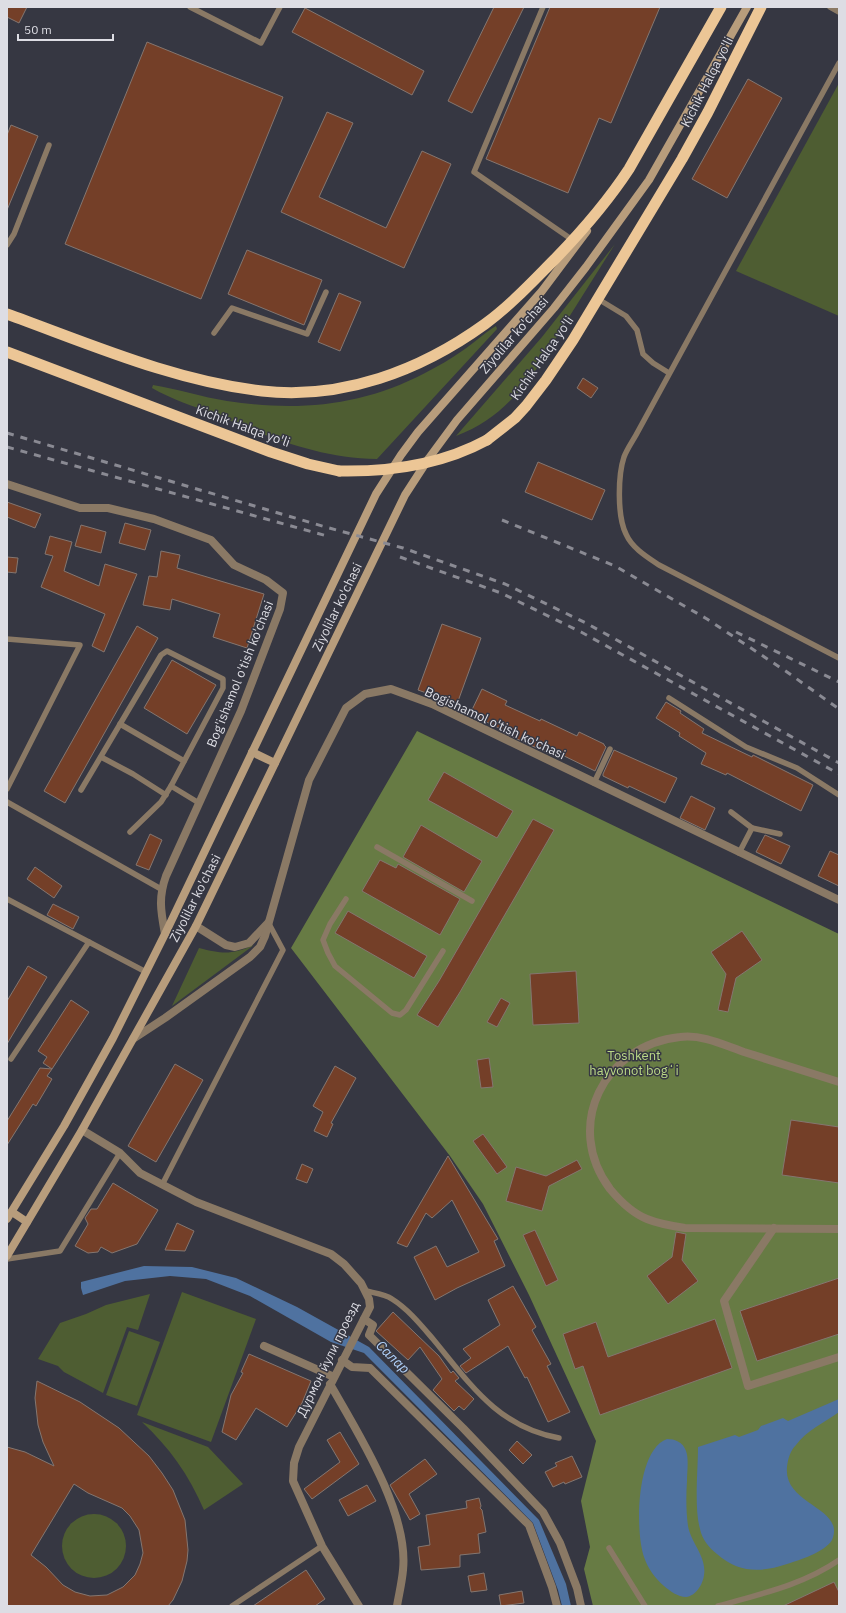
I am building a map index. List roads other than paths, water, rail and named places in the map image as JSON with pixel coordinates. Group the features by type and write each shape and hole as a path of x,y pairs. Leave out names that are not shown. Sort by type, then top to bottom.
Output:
{"highway":[{"name":"Kichik Halqa yo'li","path":"7,314 122,356 169,371 212,382 249,389 280,392 342,389 372,382 401,371 452,346 468,336 520,295 575,242 618,186 721,7"},
{"name":"Kichik Halqa yo'li","path":"7,352 272,452 308,464 339,471 374,471 416,466 450,457 487,440 515,418 537,393 555,367 598,299 682,159 708,112 761,7"}],"main road":[{"name":"Ziyolilar ko'chasi","path":"7,1256 82,1130 196,926 405,495 457,420 549,314 644,186 747,7"},
{"name":"Ziyolilar ko'chasi","path":"7,1220 64,1126 113,1038 165,934 376,494 388,474 423,427 542,291 575,242"},
{"path":"252,752 275,763"},
{"path":"12,1212 28,1222"}],"street":[{"name":"Bog'ishamol o'tish ko'chasi","path":"7,484 80,508 108,508 154,519 211,540 234,565 266,580 283,593 280,609 241,711 161,889 160,906 165,934"},
{"name":"Bogishamol o'tish ko'chasi","path":"133,1039 250,957 260,947 265,936 309,780 346,708 365,694 391,689 432,704 839,900"},
{"name":"Bogishamol o'tish ko'chasi","path":"196,926 226,944 235,947 249,943 268,922"},
{"path":"839,1082 706,1038 681,1036 657,1041 637,1050 618,1064 604,1082 596,1099 591,1120 591,1148 600,1175 621,1202 645,1219 663,1225 685,1228 839,1229"},
{"name":"Дурмон йули проезд","path":"82,1130 120,1153 140,1173 196,1202 331,1254 350,1270 366,1291 370,1307 299,1447 294,1463 293,1481 322,1546 359,1606"},
{"path":"774,1228 724,1301 748,1386 839,1357"},
{"path":"364,1319 373,1325 369,1335 463,1428 544,1512 560,1544 577,1588 580,1606"},
{"path":"264,1346 332,1381 367,1450 395,1513 401,1542 404,1569 397,1606"},
{"path":"344,1357 352,1367 370,1368 529,1525 552,1587 557,1606"}],"lane":[{"path":"190,7 261,43 280,7"},
{"path":"543,7 474,172 575,242"},
{"path":"830,7 839,12"},
{"path":"839,63 624,457 620,481 620,509 626,534 640,553 659,565 839,658"},
{"path":"7,245 14,234 49,145"},
{"path":"214,333 232,308 307,334 326,292"},
{"path":"598,299 626,316 637,330 643,354 653,363 669,373"},
{"path":"7,639 80,645 7,789"},
{"path":"81,790 161,655 167,651 223,680 223,688 166,795 130,832"},
{"path":"668,698 746,747 797,768 839,795"},
{"path":"120,724 184,761"},
{"path":"594,783 610,749"},
{"path":"101,757 133,774 166,795"},
{"path":"170,786 199,803"},
{"path":"7,802 161,889"},
{"path":"731,812 752,828 780,834"},
{"path":"739,853 752,828"},
{"path":"377,847 472,901"},
{"path":"7,899 146,972"},
{"path":"346,899 330,924 324,940 328,953 335,966 392,1013 400,1014 406,1010 443,951"},
{"path":"162,1185 283,950 268,922"},
{"path":"11,1059 89,942"},
{"path":"7,1259 60,1251 120,1153"},
{"path":"366,1291 391,1298 416,1319 476,1392 499,1413 518,1424 543,1435 559,1438"},
{"path":"232,1606 322,1546"},
{"path":"609,1548 645,1606"},
{"path":"718,1606 783,1588 811,1576 839,1560"}],"water":[{"name":"Салар","path":"144,1266 192,1267 236,1278 297,1307 369,1347 539,1520 566,1584 571,1606 562,1606 558,1590 533,1523 364,1353 331,1342 250,1296 206,1279 170,1276 125,1281 83,1295 81,1282"},
{"path":"839,1399 839,1412 810,1431 800,1440 791,1452 787,1467 788,1480 794,1490 823,1512 830,1520 834,1529 832,1540 829,1544 812,1555 777,1567 759,1570 750,1570 733,1565 714,1552 702,1536 698,1520 698,1447 735,1435 739,1437 758,1430 761,1426 783,1418 788,1421"},
{"path":"667,1439 683,1445 687,1454 686,1504 688,1526 701,1556 704,1568 701,1586 696,1592 686,1597 671,1592 650,1569 644,1557 639,1529 640,1492 644,1474 649,1458 657,1446"}],"railway":[{"path":"7,433 329,528 403,548 505,584 586,623 839,763"},
{"path":"7,447 327,536"},
{"path":"502,520 615,566 707,619 787,672 839,709"},
{"path":"400,557 501,593 581,632 839,774"},
{"path":"736,632 839,682"}],"park label":[{"name":"Toshkent hayvonot bogʻi","path":"634,1062"}]}
